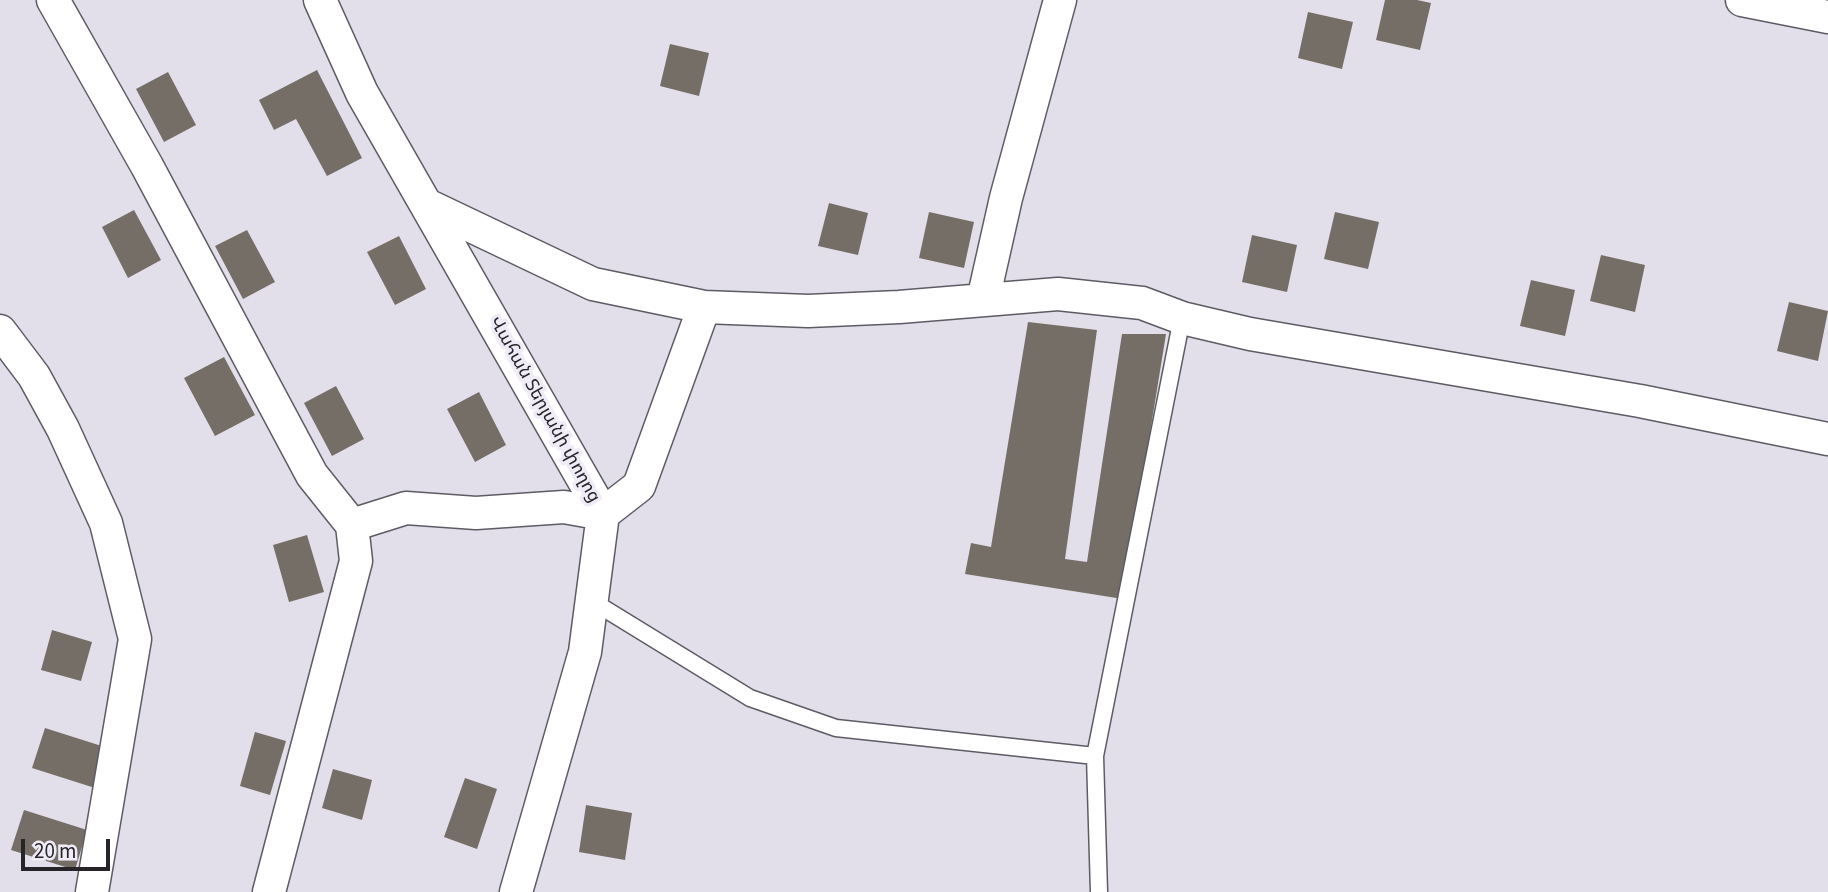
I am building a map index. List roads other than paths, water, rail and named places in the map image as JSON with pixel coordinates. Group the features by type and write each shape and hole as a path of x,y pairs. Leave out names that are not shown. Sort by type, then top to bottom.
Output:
{"street":[{"path":"53,0 147,166 312,475 352,525 356,561 269,892"},
{"name":"Վահան Տերյանի փողոց","path":"320,0 362,93 603,514 585,652 516,892"},
{"path":"983,300 1006,198 1060,0"},
{"path":"1742,0 1828,18"},
{"path":"427,205 593,284 704,307 808,311 1058,294 1142,303 1182,318 1250,334 1626,398 1828,439"},
{"path":"352,525 406,508 476,513 564,507 603,514 639,486 704,307"},
{"path":"0,331 34,376 46,397 106,523 135,639 92,892"}],"lane":[{"path":"1098,891 1095,756 1182,318"},
{"path":"592,601 750,698 836,728 1095,756"}]}
